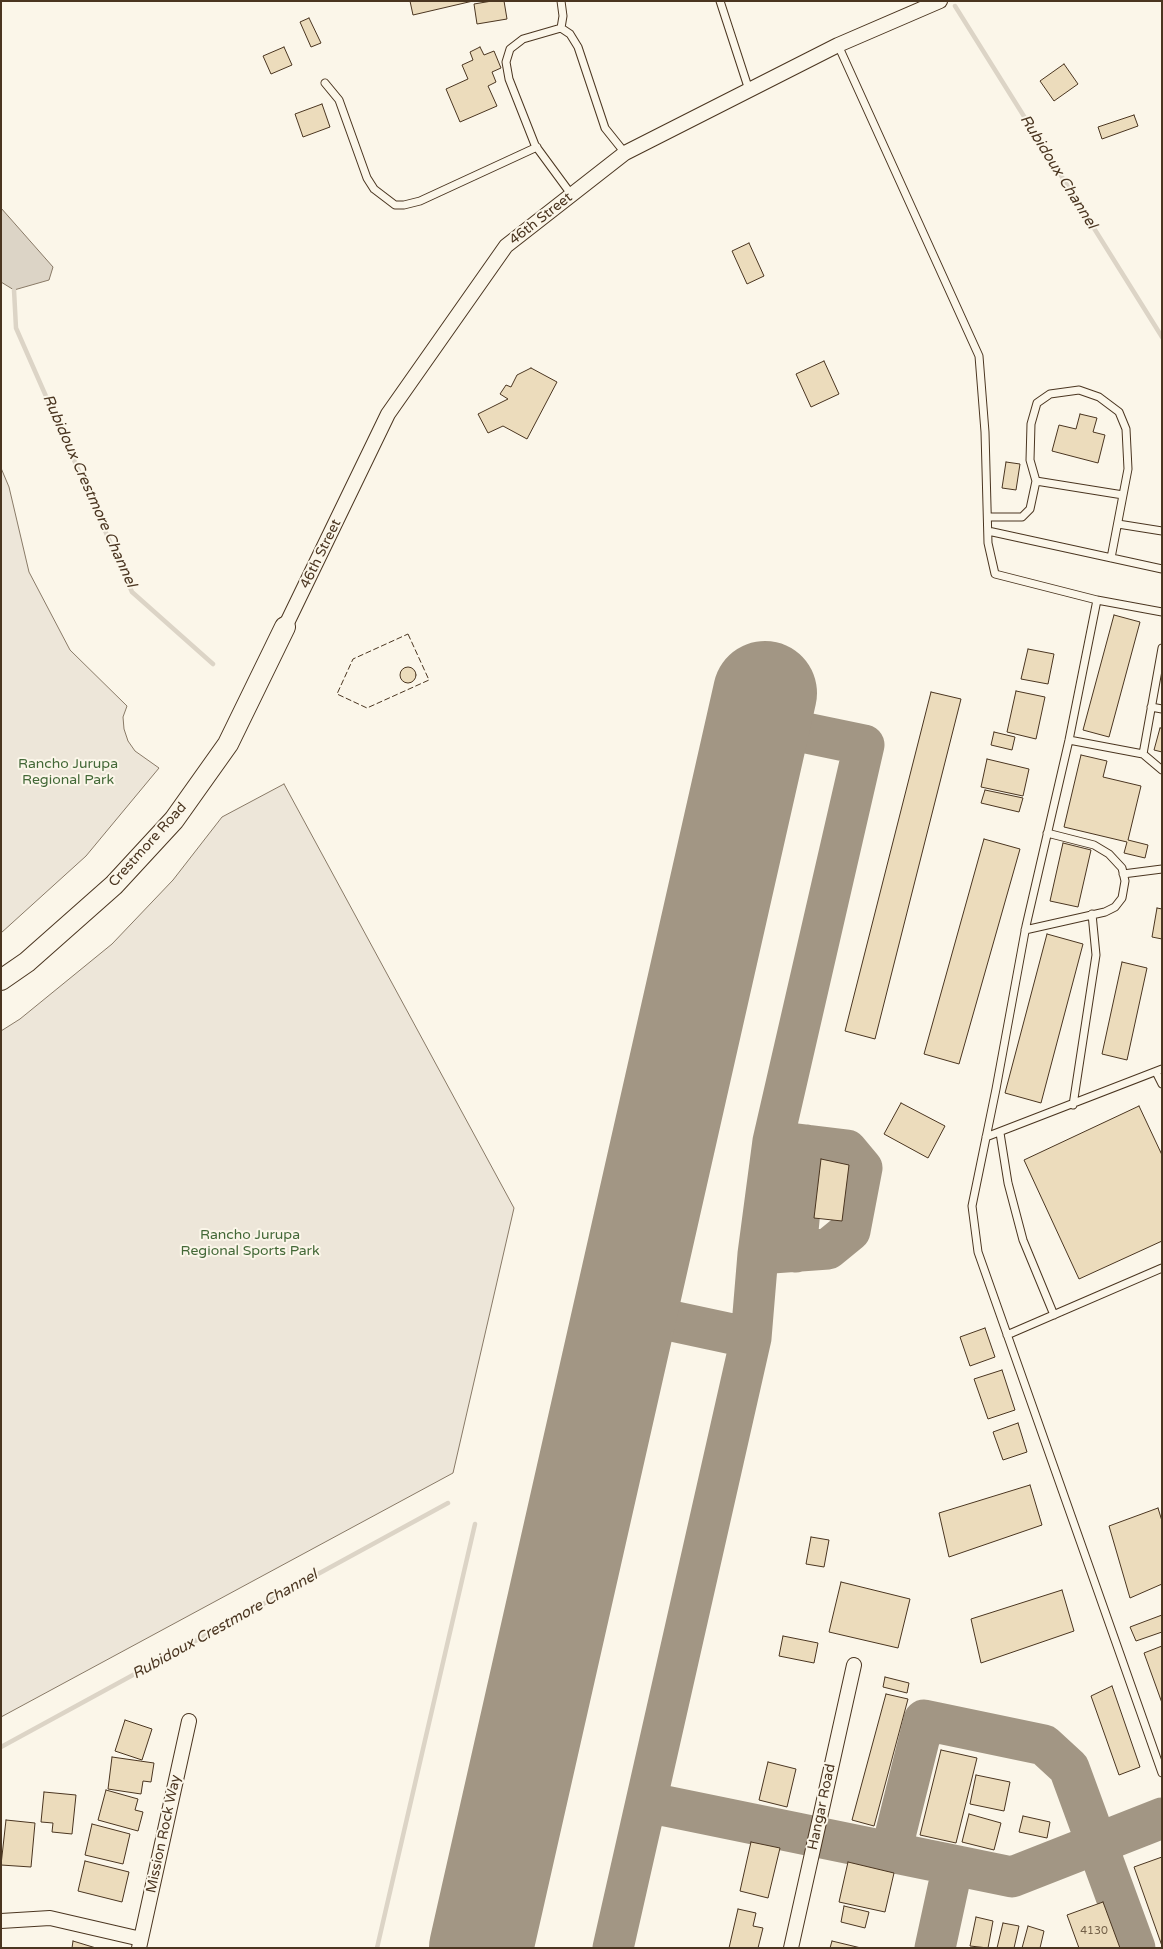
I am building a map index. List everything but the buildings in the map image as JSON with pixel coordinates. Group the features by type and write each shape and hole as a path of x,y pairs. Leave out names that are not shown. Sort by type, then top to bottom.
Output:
{"street":[{"name":"46th Street","path":"286,627 388,414 506,246 625,154 838,45 936,2"},
{"name":"Crestmore Road","path":"1,980 27,962 114,885 174,820 228,744 286,627"},
{"name":"Hangar Road","path":"791,1948 854,1665"},
{"name":"Mission Rock Way","path":"140,1943 189,1721"},
{"path":"1,1921 50,1918 140,1943"}],"lane":[{"path":"561,1 563,16 561,28"},
{"path":"720,1 749,90"},
{"path":"572,194 537,147 517,102 506,62 510,49 523,39 561,28 570,34 578,47 605,128 625,154"},
{"path":"838,45 979,356 985,432 988,531 995,574 1097,600 1162,612"},
{"path":"325,83 340,100 367,178 374,189 395,205 420,201 537,147"},
{"path":"988,517 1022,517 1030,509 1036,481 1030,460 1030,424 1037,403 1050,394 1079,390 1099,397 1119,412 1126,429 1128,469 1111,558"},
{"path":"1036,481 1123,495"},
{"path":"1118,524 1162,531"},
{"path":"988,531 1162,569"},
{"path":"1097,600 1069,740 1025,930 972,1206 978,1252 1162,1773"},
{"path":"1143,754 1162,648"},
{"path":"1151,707 1162,709"},
{"path":"1069,740 1143,754 1162,770"},
{"path":"1025,930 1104,912 1122,898 1125,881 1122,868 1109,854 1094,845 1047,833"},
{"path":"1123,874 1162,869"},
{"path":"1073,1105 1096,955 1092,914"},
{"path":"986,1138 1159,1071 1162,1084"},
{"path":"1000,1132 1008,1183 1023,1240 1054,1315"},
{"path":"1007,1335 1162,1268"}],"green space":[{"name":"Rancho Jurupa Regional Park","path":"1,468 9,487 29,572 70,650 127,706 123,717 128,741 135,751 159,768 86,856 1,933"},
{"name":"Rancho Jurupa Regional Sports Park","path":"284,784 514,1208 453,1473 1,1717 1,1031 20,1019 112,944 173,880 222,817"}],"shaded area":[{"path":"1,208 53,267 49,280 14,290 1,282"}],"waterway":[{"name":"Rubidoux Channel","path":"955,6 1162,337"},
{"name":"Rubidoux Crestmore Channel","path":"14,290 16,328 132,592 213,664"},
{"name":"Rubidoux Crestmore Channel","path":"1,1747 448,1503"},
{"name":"Rubidoux Crestmore Channel","path":"377,1948 475,1524"}],"taxiway":[{"path":"613,1948 751,1338 758,1254 773,1141 864,745 758,723"},
{"path":"758,1254 828,1249 850,1231 862,1168 847,1150 773,1141"},
{"path":"796,1252 806,1145"},
{"path":"625,1311 751,1338"},
{"path":"891,1852 924,1720 1044,1745 1069,1768 1135,1948"},
{"path":"646,1802 1012,1877 1162,1818"},
{"path":"935,1948 953,1865"}],"runway":[{"path":"481,1948 765,693"}],"fence":[{"path":"408,634 429,680 367,708 337,694 353,659 408,634"}]}
